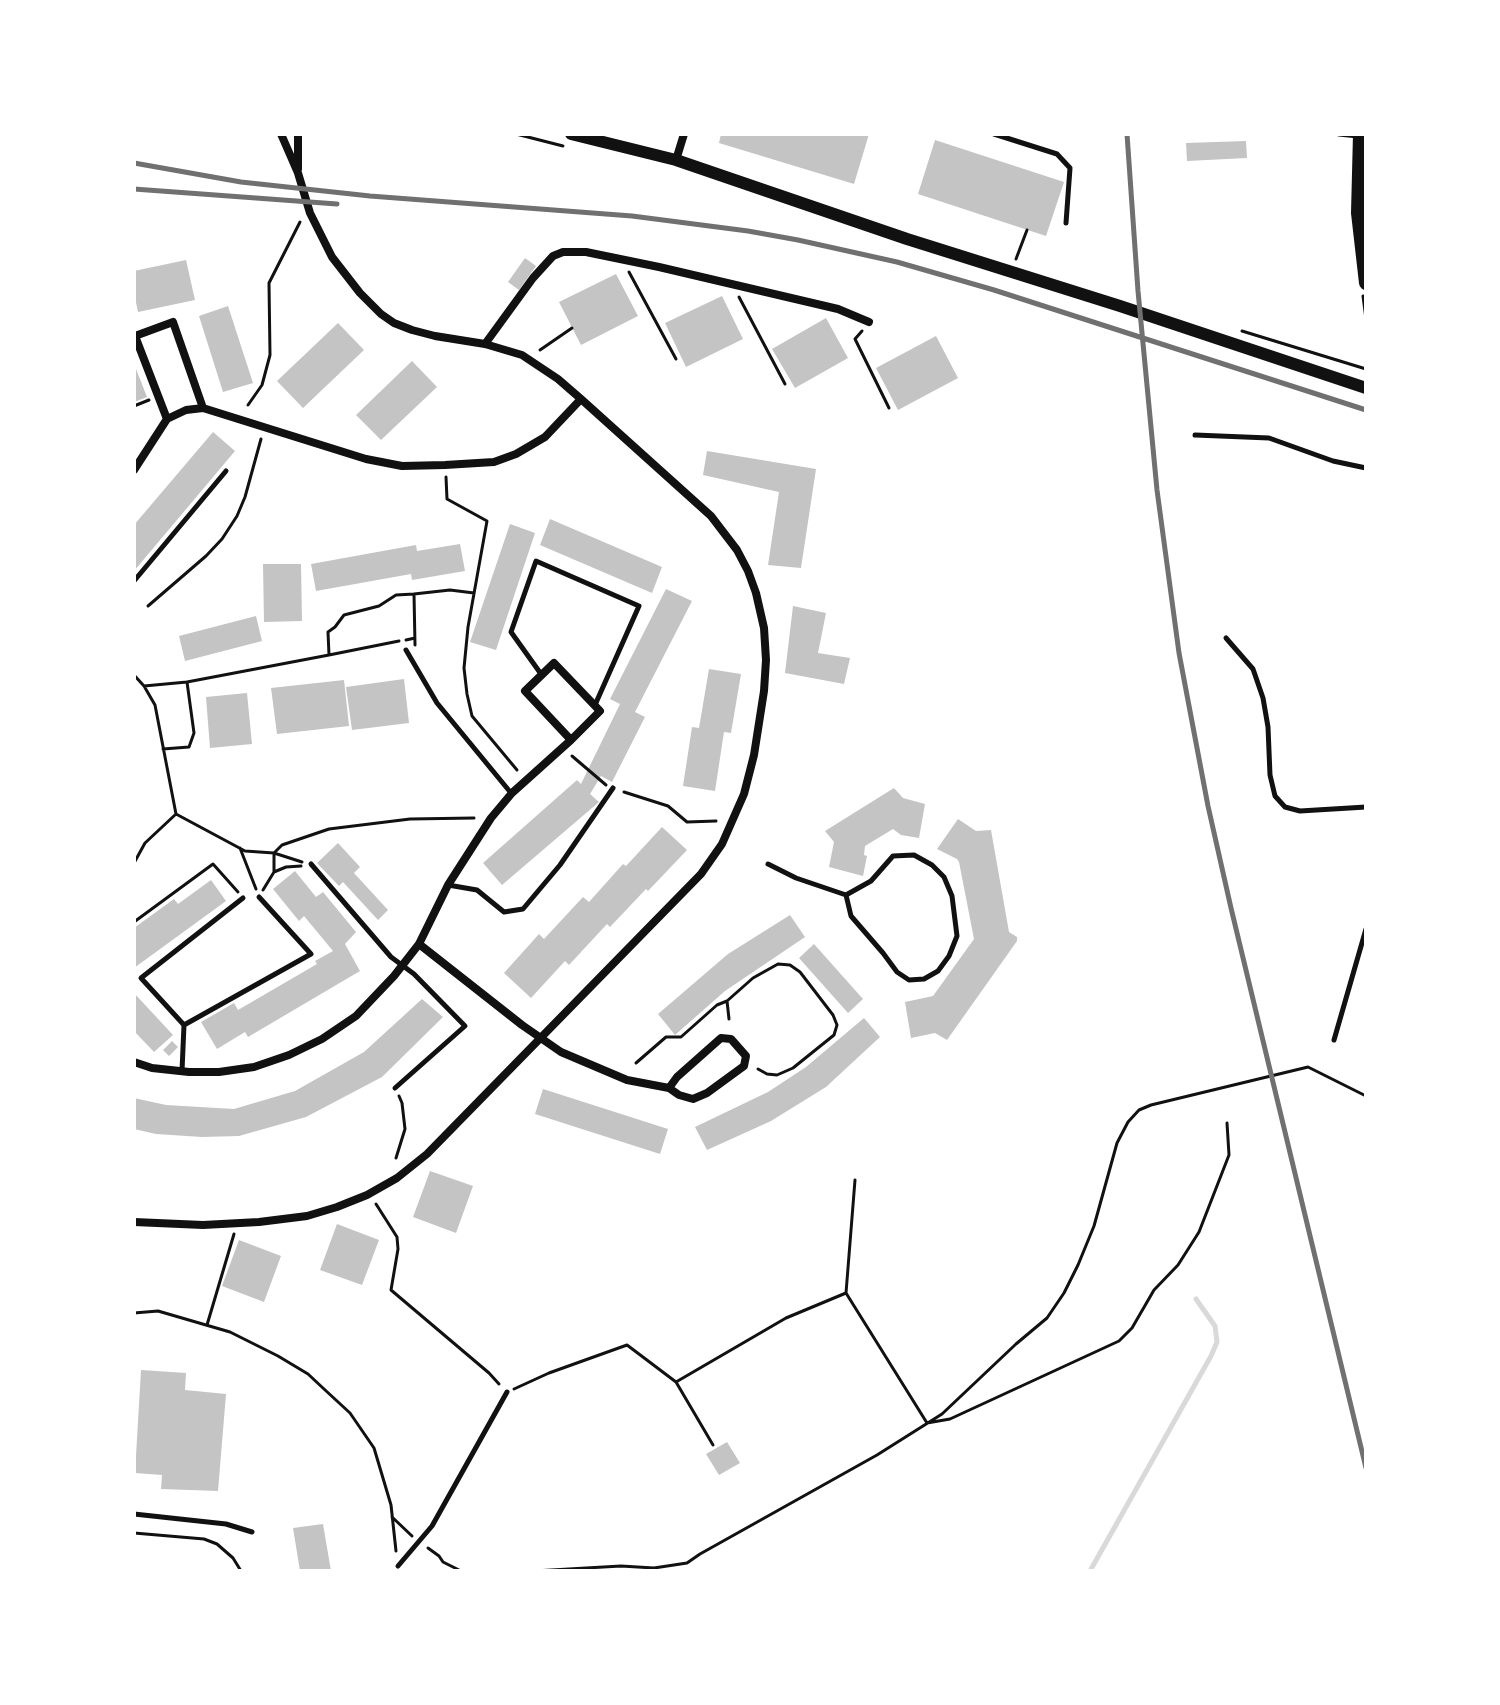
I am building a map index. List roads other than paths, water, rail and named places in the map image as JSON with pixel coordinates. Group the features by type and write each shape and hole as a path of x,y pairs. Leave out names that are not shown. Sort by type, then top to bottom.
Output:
{"main road":[{"path":"1362,136 1358,213 1366,283"}],"street":[{"path":"134,1222 203,1225 307,1216 367,1195 397,1178 427,1154 692,884 722,844 744,794 754,755 766,660 764,628 756,593 737,550 711,516 558,379 522,355 485,344 412,330 381,314 332,257 310,213 298,173 281,134"},
{"path":"298,134 298,173"},
{"path":"571,134 676,160 907,239 1364,387"},
{"path":"676,160 684,134"},
{"path":"485,344 533,278 553,256 563,252 586,252 740,286 838,309 869,322"},
{"path":"167,419 135,334 173,322 203,408"},
{"path":"134,470 167,419 186,410 203,408 366,459 402,466 445,465 494,462 516,454 545,437 581,399"},
{"path":"134,1062 152,1068 182,1071 219,1072 254,1067 322,1039 356,1016 419,944 448,885 491,818 512,793 571,740 600,711 554,663 525,691 571,740"},
{"path":"419,944 561,1052 627,1080 669,1088 693,1099 707,1093 744,1066 746,1056 731,1039 721,1038 669,1088"}],"lane":[{"path":"994,134 1057,154 1070,168 1066,223"},
{"path":"1339,134 1362,136"},
{"path":"1195,435 1269,438 1333,461 1366,468"},
{"path":"134,581 226,471"},
{"path":"542,675 511,632 536,561 639,606 595,705"},
{"path":"1226,638 1253,669 1263,698 1270,775 1275,796 1285,807 1300,811 1366,807"},
{"path":"406,650 437,703 512,793"},
{"path":"448,885 477,890 504,912 523,909 560,865 613,788"},
{"path":"768,864 796,878 846,895 871,881 893,856 914,855 932,865 944,877 952,896 957,936 949,956 938,971 924,979 909,980 897,972 851,916 846,895"},
{"path":"311,864 391,957 414,974 465,1026 395,1088"},
{"path":"184,1025 311,954 259,897"},
{"path":"182,1071 184,1025 141,978 243,898"},
{"path":"1334,1040 1366,929"},
{"path":"398,1566 432,1526 507,1392"},
{"path":"134,1514 226,1524 252,1532"}],"waterway":[{"path":"1090,1571 1217,1342 1215,1326 1196,1299"}],"railway":[{"path":"1127,134 1157,490 1179,653 1231,908 1366,1468"},
{"path":"134,163 241,182 370,196 632,216 798,240 897,262 994,290 1366,410"},
{"path":"134,189 337,204"}]}
